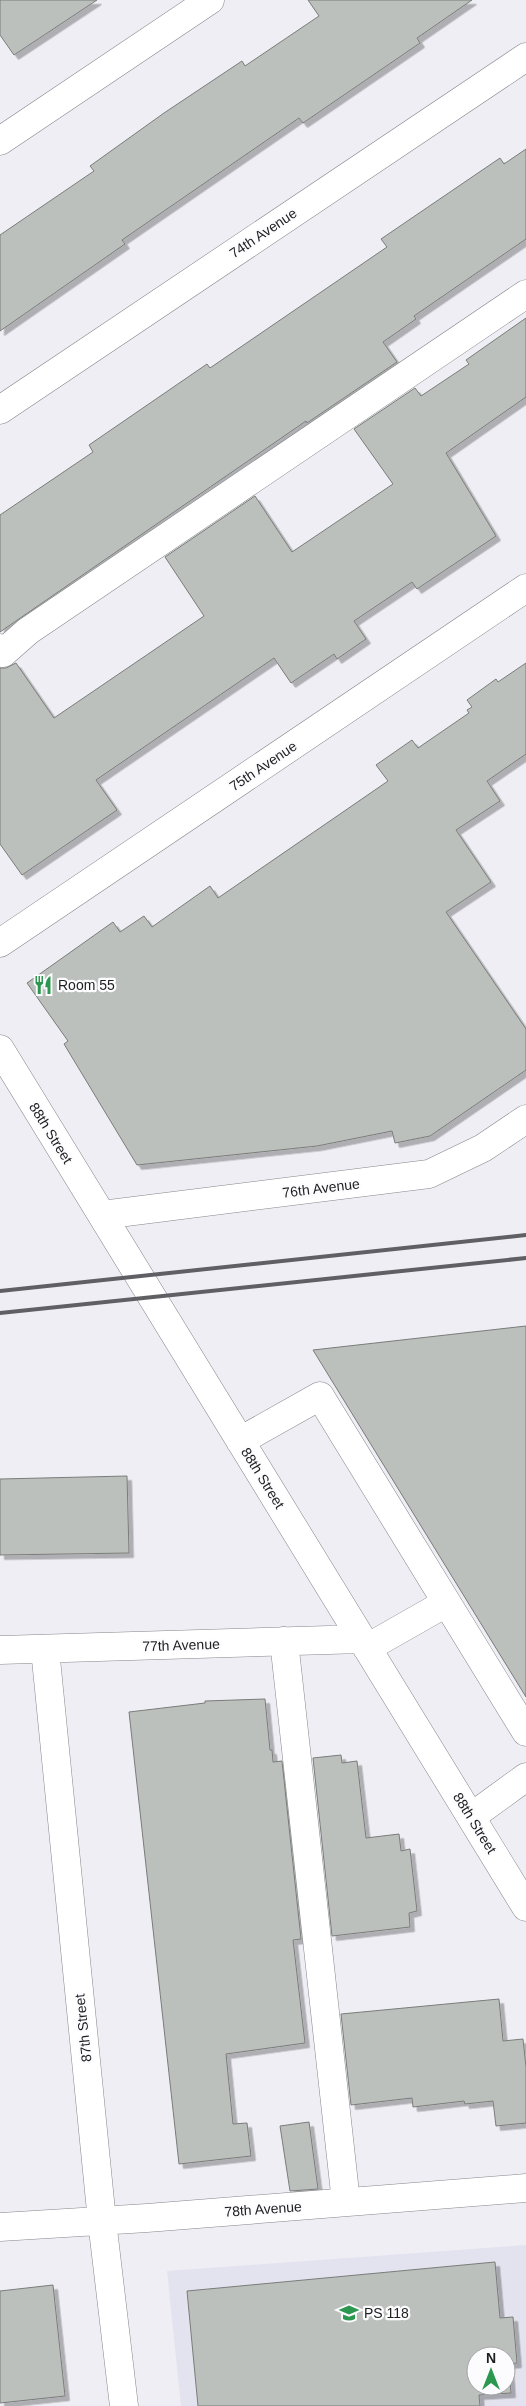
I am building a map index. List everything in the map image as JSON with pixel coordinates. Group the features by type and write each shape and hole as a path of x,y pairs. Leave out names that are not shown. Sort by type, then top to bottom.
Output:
{"street":[{"path":"0,141 210,0"},
{"name":"74th Avenue","path":"0,410 526,57"},
{"path":"0,648 3,653 28,631 526,294"},
{"name":"75th Avenue","path":"0,943 526,588"},
{"name":"88th Street","path":"0,1049 526,1907"},
{"name":"76th Avenue","path":"102,1216 430,1174 483,1148 526,1119"},
{"path":"240,1441 320,1396 526,1732"},
{"path":"364,1644 446,1603"},
{"path":"284,1641 346,2202"},
{"name":"77th Avenue","path":"0,1650 284,1641 364,1644"},
{"name":"87th Street","path":"45,1649 102,2221 124,2406"},
{"path":"471,1817 526,1777"},
{"name":"78th Avenue","path":"0,2227 102,2221 526,2188"}],"shaded area":[{"name":"PS 118","path":"526,2245 526,2406 181,2406 167,2271"}],"building":[{"path":"0,0 97,0 14,55 0,35"},
{"path":"308,0 472,0 417,38 420,43 303,123 299,118 122,240 125,244 0,331 0,235 94,171 90,166 164,113 242,61 245,66 319,16"},
{"path":"526,149 526,239 414,316 416,319 383,342 397,362 307,423 306,421 0,632 0,515 93,452 89,445 207,364 210,368 387,247 381,239 500,158 504,164"},
{"path":"526,318 526,397 446,453 496,536 417,589 412,582 354,621 366,639 337,659 334,654 291,683 274,658 96,780 117,810 22,875 0,844 0,668 6,668 16,663 54,718 204,616 165,557 255,496 292,552 393,484 354,429 415,388 421,396 469,364 466,360"},
{"path":"526,663 526,754 487,781 500,801 456,830 491,882 446,912 526,1029 526,1070 430,1136 395,1143 392,1131 317,1146 137,1165 64,1044 68,1041 27,983 113,922 120,932 144,916 152,927 210,886 218,898 388,781 376,765 412,740 418,748 469,713 467,710 472,707 467,700 496,679 498,682"},
{"path":"526,1326 526,1697 313,1350"},
{"path":"127,1476 129,1553 0,1555 0,1479"},
{"path":"265,1699 273,1762 282,1761 301,1939 293,1940 305,2043 226,2054 233,2124 247,2123 251,2156 179,2164 129,1712 205,1703 205,1701"},
{"path":"341,1755 342,1763 357,1761 366,1838 399,1834 401,1851 410,1849 417,1911 409,1913 410,1927 332,1936 313,1758"},
{"path":"499,1999 503,2041 523,2039 526,2067 526,2123 496,2126 493,2101 465,2104 464,2101 413,2107 412,2098 351,2105 341,2014"},
{"path":"309,2122 318,2189 290,2191 280,2126"},
{"name":"PS 118","path":"495,2262 500,2318 513,2317 516,2346 466,2346 466,2396 479,2396 480,2406 198,2406 187,2291"},
{"path":"53,2285 65,2396 0,2403 0,2291"}],"railway":[{"path":"0,1291 526,1235"},
{"path":"0,1313 526,1258"}],"place":[{"name":"Room 55","path":"43,985"},
{"name":"PS 118","path":"349,2313"}]}
